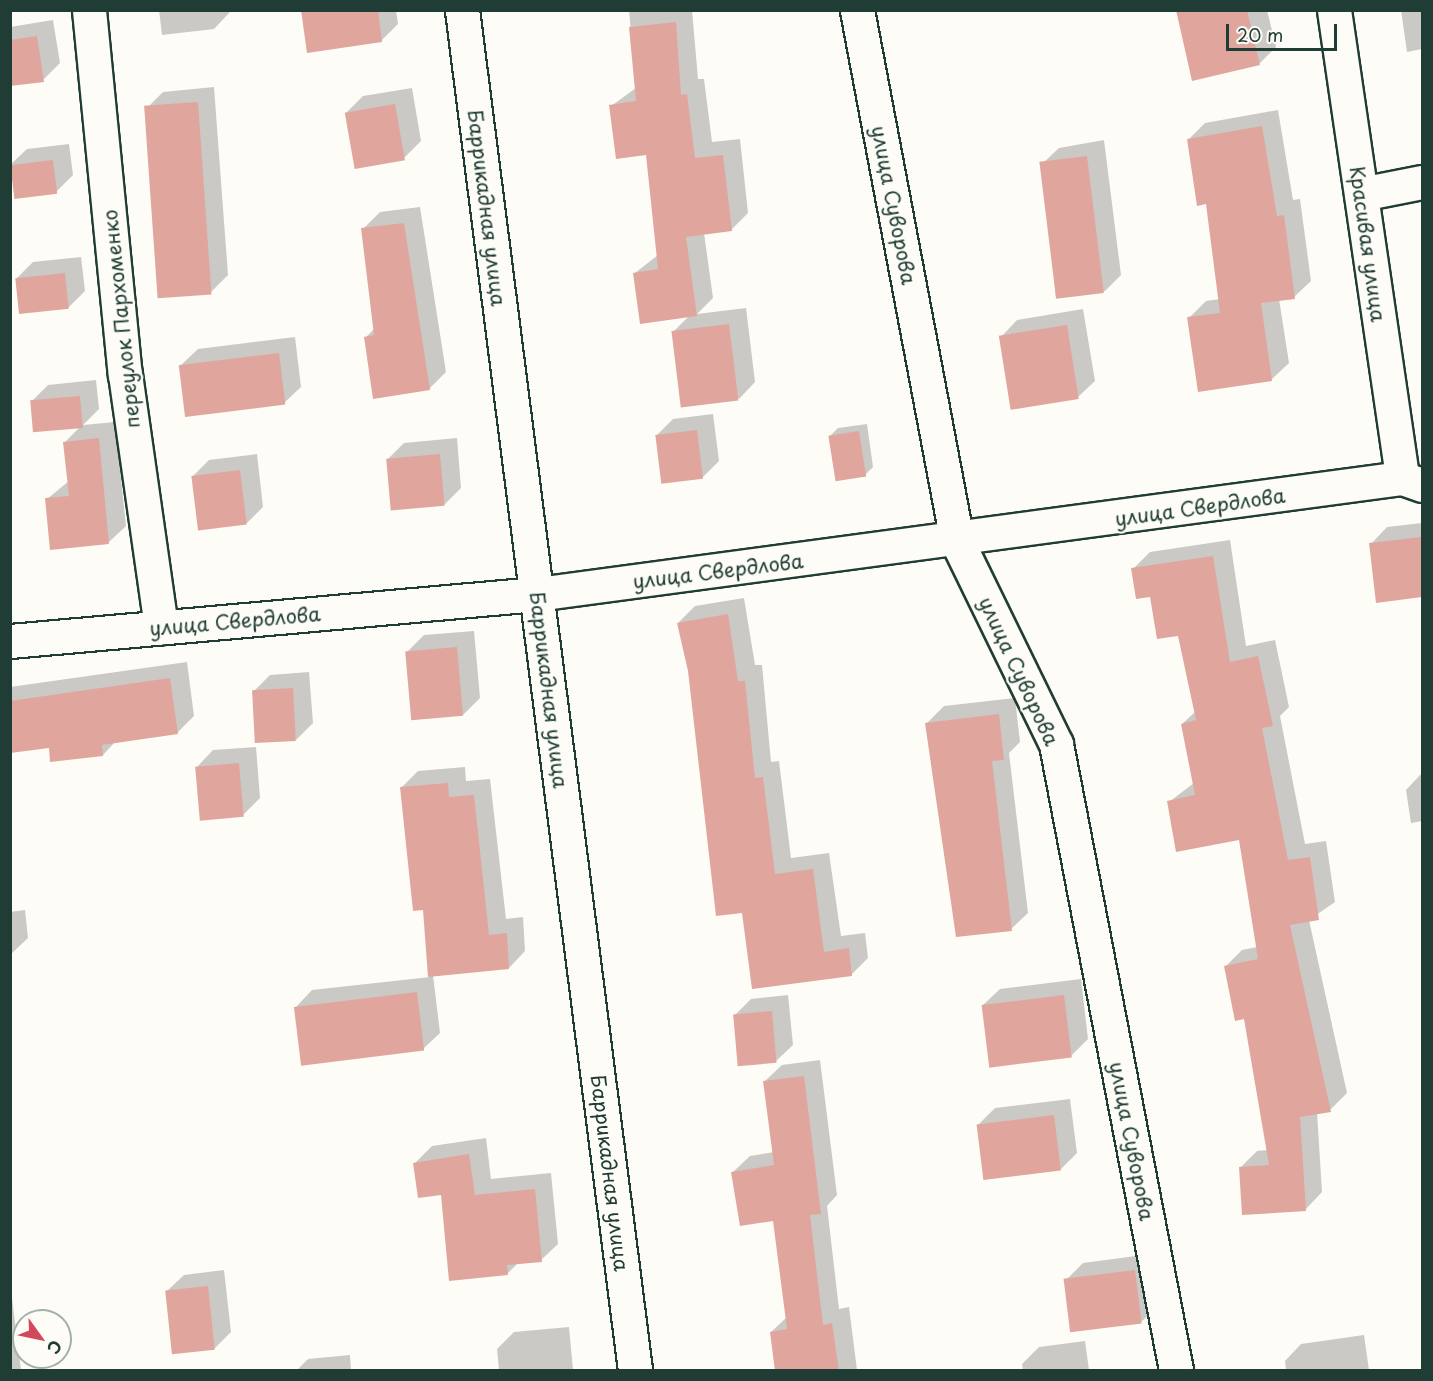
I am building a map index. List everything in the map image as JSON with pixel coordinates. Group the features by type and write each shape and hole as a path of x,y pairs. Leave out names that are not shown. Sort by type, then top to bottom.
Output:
{"street":[{"name":"переулок Пархоменко","path":"89,10 125,374 161,627"},
{"name":"Баррикадная улица","path":"462,10 636,1371"},
{"name":"улица Суворова","path":"857,10 957,541 1056,744 1176,1371"},
{"name":"Красивая улица","path":"1334,10 1361,194 1412,481"},
{"path":"1361,194 1422,182"},
{"name":"улица Свердлова","path":"10,640 537,594 1412,481"}],"building":[{"path":"301,10 378,10 382,42 307,53"},
{"path":"1176,10 1247,10 1260,65 1192,81"},
{"path":"676,22 681,95 687,94 695,158 723,155 732,231 686,237 697,316 640,324 633,273 658,269 646,155 616,159 609,105 636,101 629,27"},
{"path":"37,36 44,82 10,86 10,40"},
{"path":"198,102 211,295 158,298 144,106"},
{"path":"395,104 405,160 355,169 345,113"},
{"path":"1262,126 1277,216 1284,215 1295,299 1261,303 1272,381 1198,392 1187,317 1220,313 1206,204 1197,206 1187,139"},
{"path":"1087,156 1104,293 1056,299 1039,162"},
{"path":"53,160 57,194 14,199 10,165"},
{"path":"404,223 430,390 373,399 364,337 374,335 361,228"},
{"path":"65,273 69,309 19,314 15,278"},
{"path":"729,324 738,400 681,407 671,331"},
{"path":"1067,325 1079,399 1011,410 999,336"},
{"path":"279,353 285,405 185,417 179,365"},
{"path":"80,396 83,428 33,432 30,400"},
{"path":"697,430 703,479 661,484 655,435"},
{"path":"859,431 866,476 836,481 828,436"},
{"path":"99,438 109,544 50,550 45,498 69,496 63,442"},
{"path":"440,454 445,506 391,511 386,459"},
{"path":"240,470 247,525 198,531 191,476"},
{"path":"1422,537 1422,597 1376,603 1369,543"},
{"path":"1213,556 1230,662 1258,656 1273,726 1262,728 1288,860 1310,857 1319,920 1290,925 1331,1112 1300,1117 1306,1211 1242,1215 1239,1167 1269,1165 1244,1019 1235,1021 1224,966 1258,959 1239,840 1176,852 1167,801 1195,795 1181,724 1196,720 1178,636 1157,639 1150,597 1136,599 1131,568"},
{"path":"728,614 738,681 745,681 755,778 763,777 775,874 813,869 824,952 849,948 852,976 752,989 742,913 716,916 688,671 677,623"},
{"path":"457,647 463,716 411,720 405,652"},
{"path":"170,678 178,734 102,745 103,756 50,762 49,748 10,753 10,701"},
{"path":"293,688 296,741 255,743 252,690"},
{"path":"999,714 1004,760 992,761 1012,931 956,937 925,723"},
{"path":"239,763 244,817 200,821 195,767"},
{"path":"448,783 449,797 474,795 489,935 507,933 509,969 428,977 423,910 413,911 400,787"},
{"path":"417,992 424,1051 301,1066 294,1007"},
{"path":"1064,995 1072,1058 989,1068 982,1005"},
{"path":"772,1011 777,1063 738,1066 733,1014"},
{"path":"804,1076 821,1214 810,1215 823,1325 832,1323 839,1371 775,1371 770,1332 787,1329 773,1221 740,1226 731,1172 774,1165 763,1081"},
{"path":"1054,1115 1061,1171 983,1180 977,1125"},
{"path":"469,1154 475,1195 535,1189 542,1262 507,1265 508,1275 449,1281 441,1195 418,1198 413,1163"},
{"path":"1135,1270 1142,1324 1070,1332 1064,1279"},
{"path":"208,1286 215,1350 172,1354 165,1290"}]}
